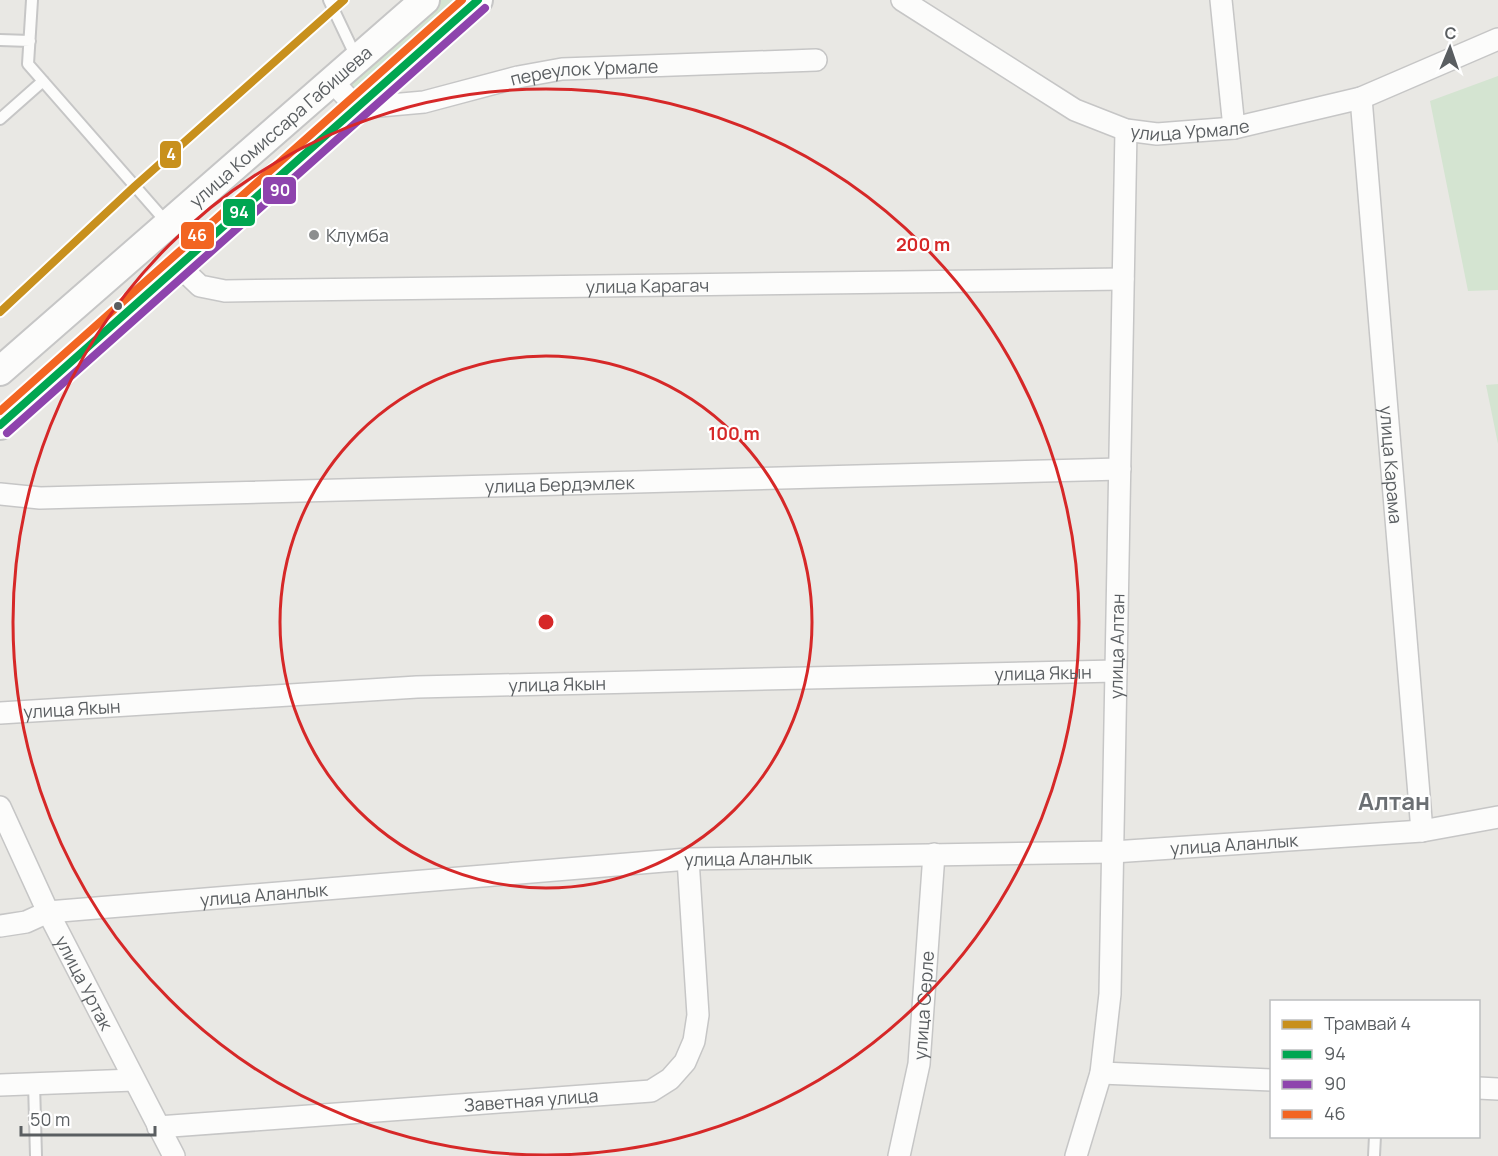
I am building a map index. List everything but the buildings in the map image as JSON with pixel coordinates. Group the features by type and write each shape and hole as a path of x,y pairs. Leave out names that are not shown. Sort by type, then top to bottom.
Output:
{"street":[{"name":"улица Комиссара Габишева","path":"0,371 425,0"},
{"name":"улица Комиссара Габишева","path":"0,425 478,0"},
{"name":"улица Урмале","path":"902,0 1075,110 1126,130 1157,134 1234,128 1361,98 1498,39"},
{"path":"1221,0 1234,128"},
{"name":"переулок Урмале","path":"357,108 424,102 518,77 562,69 816,60"},
{"path":"332,81 357,108"},
{"name":"улица Карама","path":"1361,98 1422,831"},
{"name":"улица Алтан","path":"1076,1156 1101,1073 1110,994 1126,130"},
{"name":"улица Карагач","path":"179,266 200,286 225,291 1123,279"},
{"name":"улица Бердэмлек","path":"0,494 40,498 1120,469"},
{"name":"улица Якын","path":"0,713 417,687 1116,670"},
{"name":"улица Уртак","path":"0,807 48,912 174,1156"},
{"name":"улица Аланлык","path":"0,926 26,922 48,912 688,859 1113,852 1422,831 1498,817"},
{"name":"улица Серле","path":"899,1156 919,1064 934,854"},
{"name":"Заветная улица","path":"158,1127 651,1091 670,1079 684,1062 694,1041 698,1015 688,859"},
{"path":"1101,1073 1270,1080"},
{"path":"0,1085 134,1080"},
{"path":"1480,1088 1498,1089"}],"lane":[{"path":"32,0 28,64 168,224"},
{"path":"329,0 357,60"},
{"path":"0,40 30,41"},
{"path":"0,119 44,81"},
{"path":"34,1083 36,1156"},
{"path":"1374,1156 1375,1138"}],"green space":[{"path":"435,0 469,0 361,95 346,80"},
{"path":"1498,76 1498,290 1468,291 1430,101"},
{"path":"1498,384 1498,444 1486,385"}],"tram line":[{"name":"4","path":"0,312 135,186 344,0"}],"transit line":[{"name":"46","path":"0,411 462,0"},
{"name":"94","path":"0,425 478,0"},
{"name":"90","path":"7,433 485,8"}],"place":[{"name":"Клумба","path":"314,235"}],"district":[{"name":"Алтан","path":"1394,800"}]}
